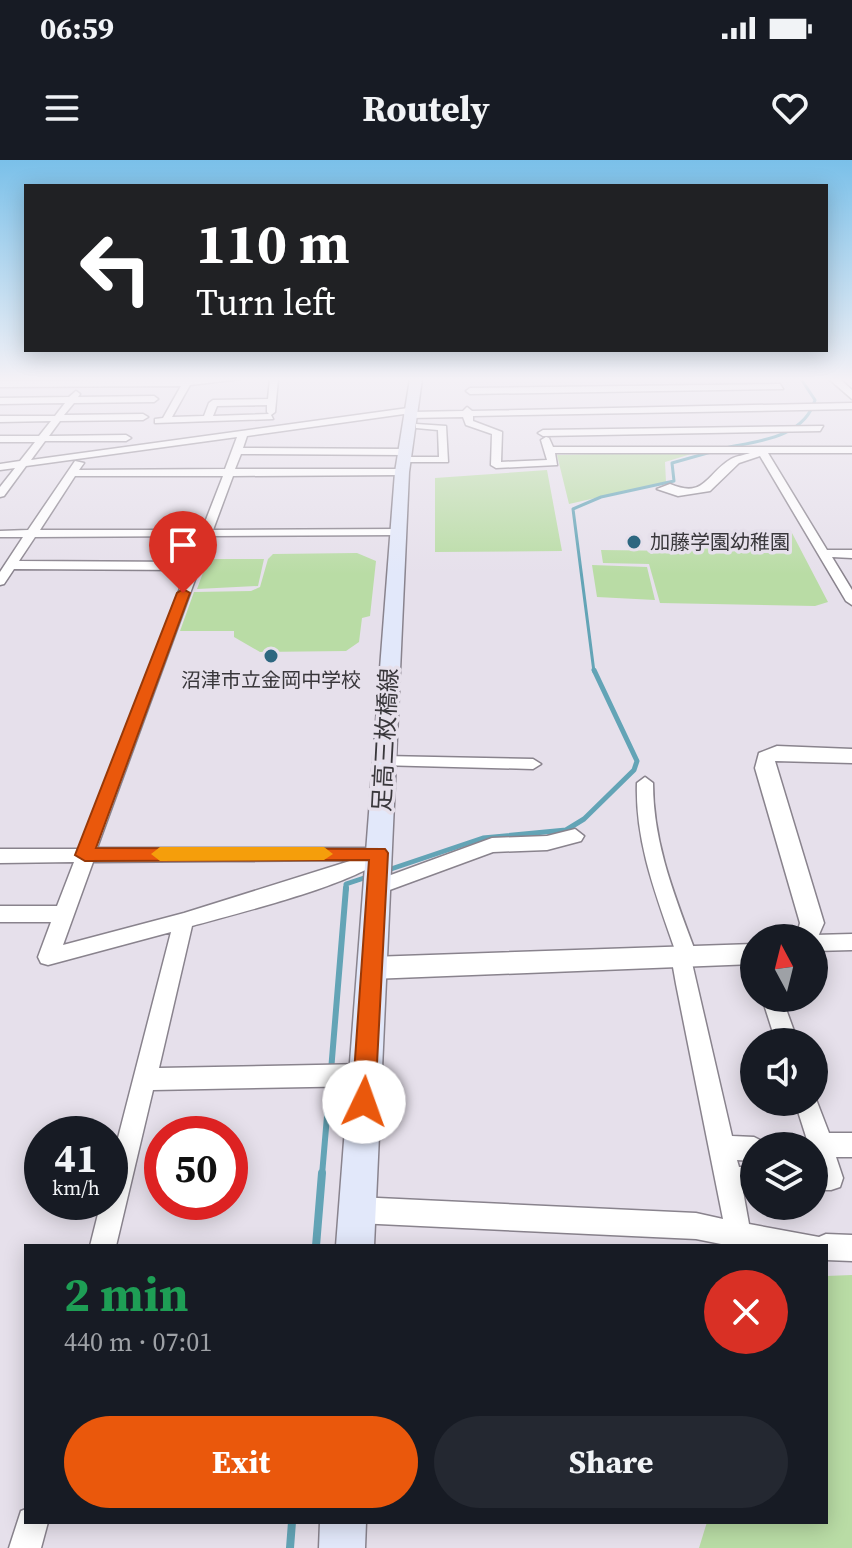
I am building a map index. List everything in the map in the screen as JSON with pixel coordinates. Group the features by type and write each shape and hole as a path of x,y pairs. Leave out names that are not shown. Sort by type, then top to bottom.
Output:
{"main road":[{"name":"足高三枚橋線","path":"355,1244 355,1076 371,968 405,444"},
{"path":"342,1548 343,1524"}],"street":[{"path":"1,490 39,444"},
{"path":"122,449 124,444"},
{"path":"0,467 160,444"},
{"path":"240,444 48,957 184,921 351,870 378,869 492,845 547,843 575,836"},
{"path":"212,461 444,460 443,444"},
{"path":"497,444 496,465 553,463 547,444"},
{"path":"667,444 670,448"},
{"path":"550,450 847,450"},
{"path":"662,489 670,487 678,493 706,489 735,461 762,451"},
{"path":"762,451 852,600"},
{"path":"0,581 85,454"},
{"path":"73,473 233,462 403,461"},
{"path":"0,534 399,532"},
{"path":"824,553 852,554"},
{"path":"11,565 194,566"},
{"path":"812,924 765,768 766,758 777,753 852,756"},
{"path":"384,761 533,764"},
{"path":"645,783 643,807 656,864 684,956 723,1148 740,1176"},
{"path":"0,856 85,855 378,869"},
{"path":"0,914 63,914"},
{"path":"104,1244 184,921"},
{"path":"828,943 852,942"},
{"path":"371,968 740,954"},
{"path":"145,1079 355,1076"},
{"path":"828,1148 852,1145"},
{"path":"723,1148 740,1149"},
{"path":"738,1235 740,1207"},
{"path":"357,1210 696,1226 797,1244"},
{"path":"828,1247 852,1248"},
{"path":"25,1548 31,1524"}],"green space":[{"path":"701,451 665,462 666,482 569,504 557,455"},
{"path":"547,470 562,551 435,552 435,478"},
{"path":"716,531 792,533 828,602 815,606 660,603 649,564 603,563 601,550 681,551"},
{"path":"357,553 376,561 370,616 362,618 359,642 346,651 260,652 234,637 234,631 180,631 194,592 251,591 260,587 268,559 273,554"},
{"path":"208,559 264,559 258,586 197,589"},
{"path":"592,565 647,567 655,600 597,597"},
{"path":"852,1275 852,1548 699,1548 706,1524 828,1524 828,1276"}],"waterway":[{"path":"725,448 746,444"},
{"path":"594,672 573,509 601,497 674,481 672,463 711,452"},
{"path":"388,870 483,838 566,830 584,819 634,770 637,761 594,670"},
{"path":"346,888 346,884 367,877"},
{"path":"331,1071 346,888"},
{"path":"322,1175 330,1081"},
{"path":"316,1244 322,1173"},
{"path":"290,1548 292,1524"}],"slow traffic":[{"path":"160,854 324,854"}],"place":[{"name":"加藤学園幼稚園","path":"634,542"},
{"name":"沼津市立金岡中学校","path":"271,656"}],"route":[{"path":"183,593 85,855 379,853 364,1102"}]}
